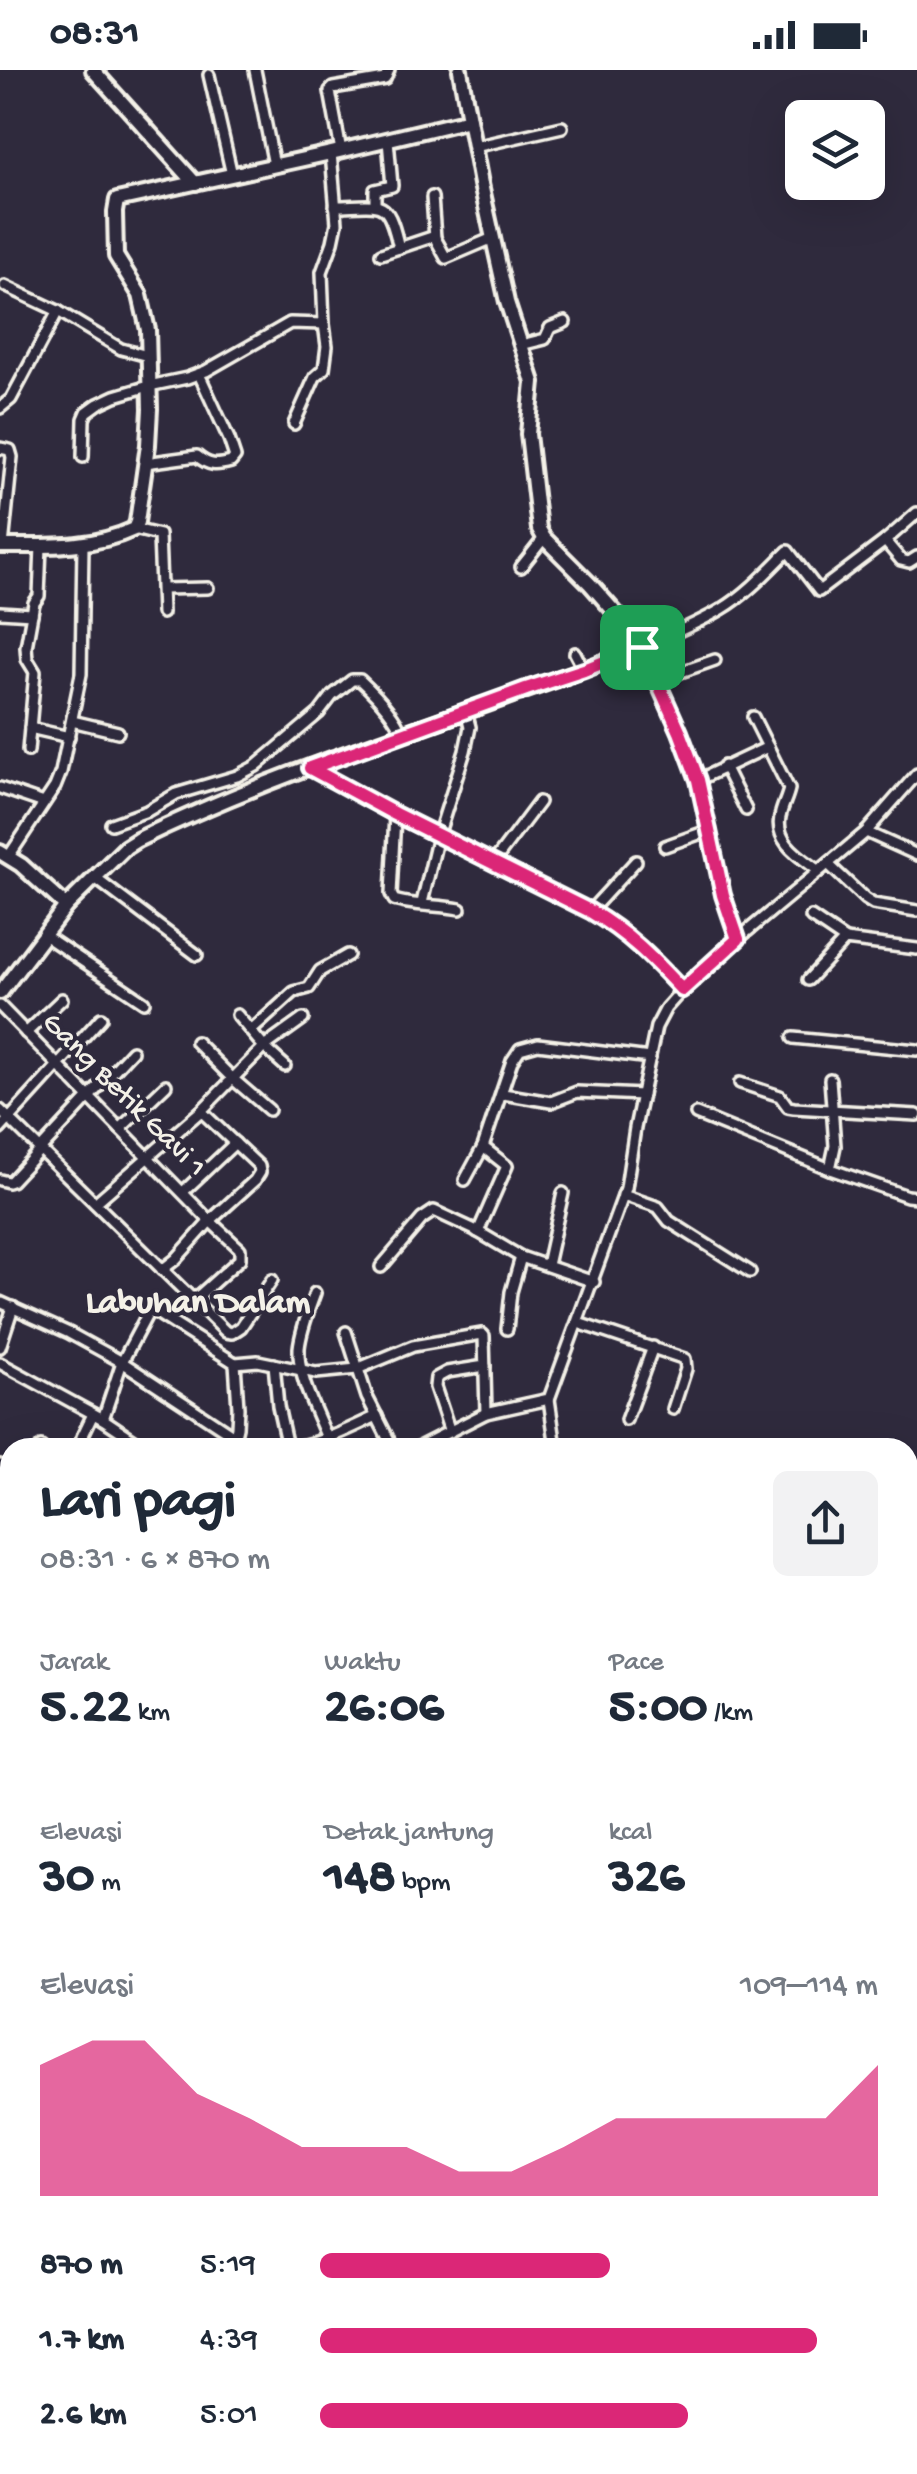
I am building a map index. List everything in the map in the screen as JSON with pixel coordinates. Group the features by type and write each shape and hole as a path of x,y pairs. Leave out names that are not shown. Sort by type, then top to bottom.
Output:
{"street":[{"path":"92,70 195,183"},
{"path":"255,70 274,166"},
{"path":"294,424 315,377 324,369 322,272 336,223 336,152 330,90 385,79 388,70"},
{"path":"460,70 507,302 533,382 528,434 539,529 639,642 658,680 698,780 723,895 738,939"},
{"path":"209,76 232,175"},
{"path":"134,529 140,511 150,409 148,330 140,296 114,250 116,204 122,198 469,120"},
{"path":"474,147 562,127"},
{"path":"375,205 375,190 392,186 388,140"},
{"path":"432,198 435,238 443,258 493,238"},
{"path":"335,206 384,208 391,217 398,248"},
{"path":"381,254 435,238"},
{"path":"6,286 58,311 121,349 148,356"},
{"path":"0,408 11,400 58,311"},
{"path":"521,346 545,340 550,328 565,322"},
{"path":"84,456 87,412 114,396 199,374 290,323 324,324"},
{"path":"145,463 197,456 216,466 231,462 235,456 199,374"},
{"path":"0,448 12,454 4,491 1,546 83,545 134,529 159,535 162,613"},
{"path":"0,993 66,906 137,840 400,729 466,712 580,662 684,629 725,608 788,552 818,591 917,513"},
{"path":"521,566 544,538"},
{"path":"885,541 900,560 910,562 917,557"},
{"path":"66,906 4,854 58,780 69,737 80,674 83,545"},
{"path":"28,751 36,672 26,658 34,602 39,596 41,546"},
{"path":"162,589 208,588"},
{"path":"0,612 32,614"},
{"path":"658,680 716,660"},
{"path":"111,824 147,811 176,794 237,776 256,766 319,714 332,696 352,680 362,681 400,729"},
{"path":"422,904 465,751 470,728 466,712"},
{"path":"753,717 789,790 779,818 782,840 873,904 917,911"},
{"path":"72,721 118,732"},
{"path":"30,728 69,737"},
{"path":"698,780 768,747"},
{"path":"724,766 746,810"},
{"path":"310,768 590,911 634,941 682,990"},
{"path":"555,1438 549,1399 623,1196 656,1027 666,1008 738,939 866,832 917,774"},
{"path":"0,788 44,803"},
{"path":"493,862 538,802"},
{"path":"395,814 391,894 394,900 400,904 460,909"},
{"path":"665,846 710,830"},
{"path":"866,832 917,855"},
{"path":"590,911 636,862"},
{"path":"95,878 197,955"},
{"path":"810,916 845,940 917,949"},
{"path":"44,936 144,1002"},
{"path":"808,980 845,940"},
{"path":"251,1031 295,991 310,988 320,971 348,955"},
{"path":"26,1033 62,999"},
{"name":"Gang Betik Gavi 1","path":"0,1006 240,1249 241,1256 194,1300"},
{"path":"238,1015 285,1066"},
{"path":"0,1129 102,1018"},
{"path":"95,1203 201,1111 264,1047 302,1019"},
{"path":"793,1038 917,1050"},
{"path":"196,1042 269,1110"},
{"path":"464,1180 483,1147 516,1053 526,1046 551,1045 650,1058"},
{"path":"0,1180 11,1181 132,1052"},
{"path":"830,1080 835,1146 830,1169"},
{"path":"740,1083 780,1096 788,1107 917,1115"},
{"path":"120,1129 166,1085"},
{"path":"503,1094 551,1102 578,1092 642,1095"},
{"path":"0,1110 226,1332 241,1328 272,1280"},
{"path":"162,1270 260,1172 259,1166 201,1111"},
{"path":"696,1114 830,1169 917,1196"},
{"path":"183,1192 235,1142"},
{"path":"478,1232 507,1166 483,1147"},
{"path":"547,1265 563,1193"},
{"path":"623,1196 654,1205 669,1221 750,1272"},
{"path":"381,1267 430,1212 439,1212 521,1257 594,1282"},
{"path":"507,1329 521,1257"},
{"path":"314,1293 302,1332 300,1368 327,1438"},
{"path":"0,1302 122,1362 234,1436 238,1408 235,1363"},
{"path":"0,1347 13,1308"},
{"path":"103,1420 122,1362 148,1313 154,1312 235,1363 250,1360 316,1372 358,1369 412,1346 480,1334 484,1336 486,1414"},
{"path":"578,1323 682,1357 687,1362 673,1409"},
{"path":"346,1332 388,1438"},
{"path":"626,1420 653,1347"},
{"path":"0,1363 131,1438"},
{"path":"274,1364 284,1438"},
{"path":"450,1432 435,1387 436,1378 447,1372 485,1366"},
{"path":"438,1438 486,1414 549,1399"},
{"path":"82,1438 93,1414"},
{"path":"338,1438 377,1416"}],"district":[{"name":"Labuhan Dalam","path":"198,1304"}],"route":[{"path":"642,647 698,780 723,895 738,939 682,990 634,941 590,911 310,768 584,670 642,647"}]}
